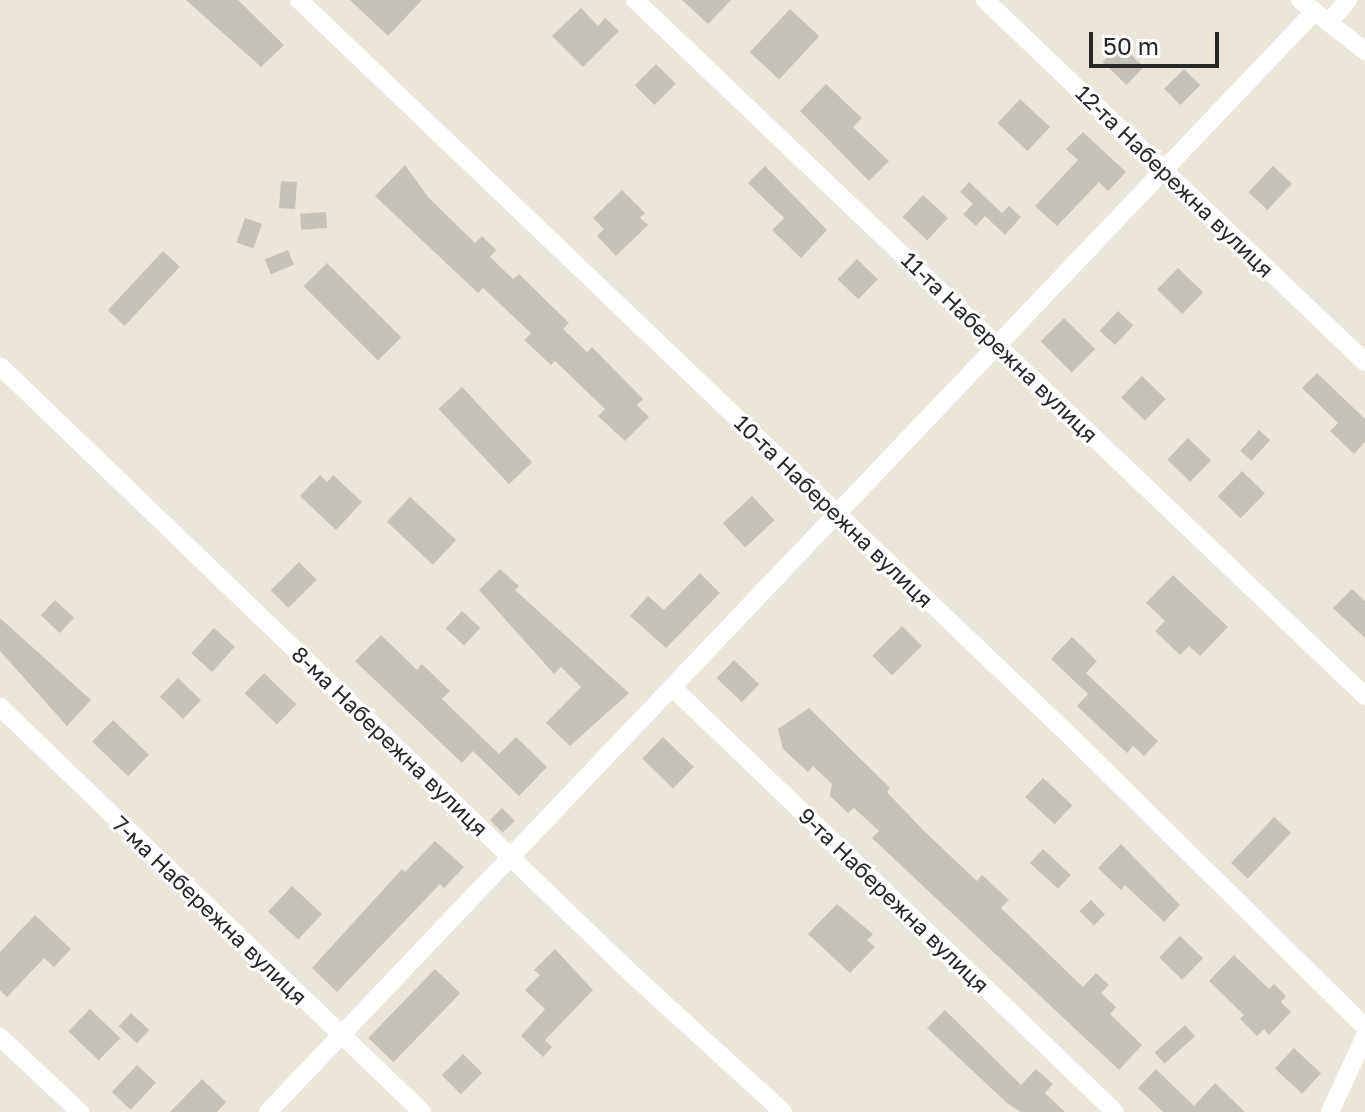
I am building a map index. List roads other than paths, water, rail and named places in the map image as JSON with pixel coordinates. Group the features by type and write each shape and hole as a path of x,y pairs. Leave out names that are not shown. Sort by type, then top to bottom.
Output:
{"street":[{"name":"10-та Набережна вулиця","path":"299,0 837,514 1365,1027"},
{"name":"11-та Набережна вулиця","path":"635,0 1365,696"},
{"name":"12-та Набережна вулиця","path":"985,0 1365,362"},
{"path":"268,1112 1315,11 1348,0"},
{"path":"1315,11 1365,51"},
{"name":"8-ма Набережна вулиця","path":"0,366 783,1112"},
{"name":"9-та Набережна вулиця","path":"673,688 1115,1112"},
{"name":"7-ма Набережна вулиця","path":"0,707 422,1112"},
{"path":"1330,1112 1365,1036"},
{"path":"0,1037 80,1112"}]}
